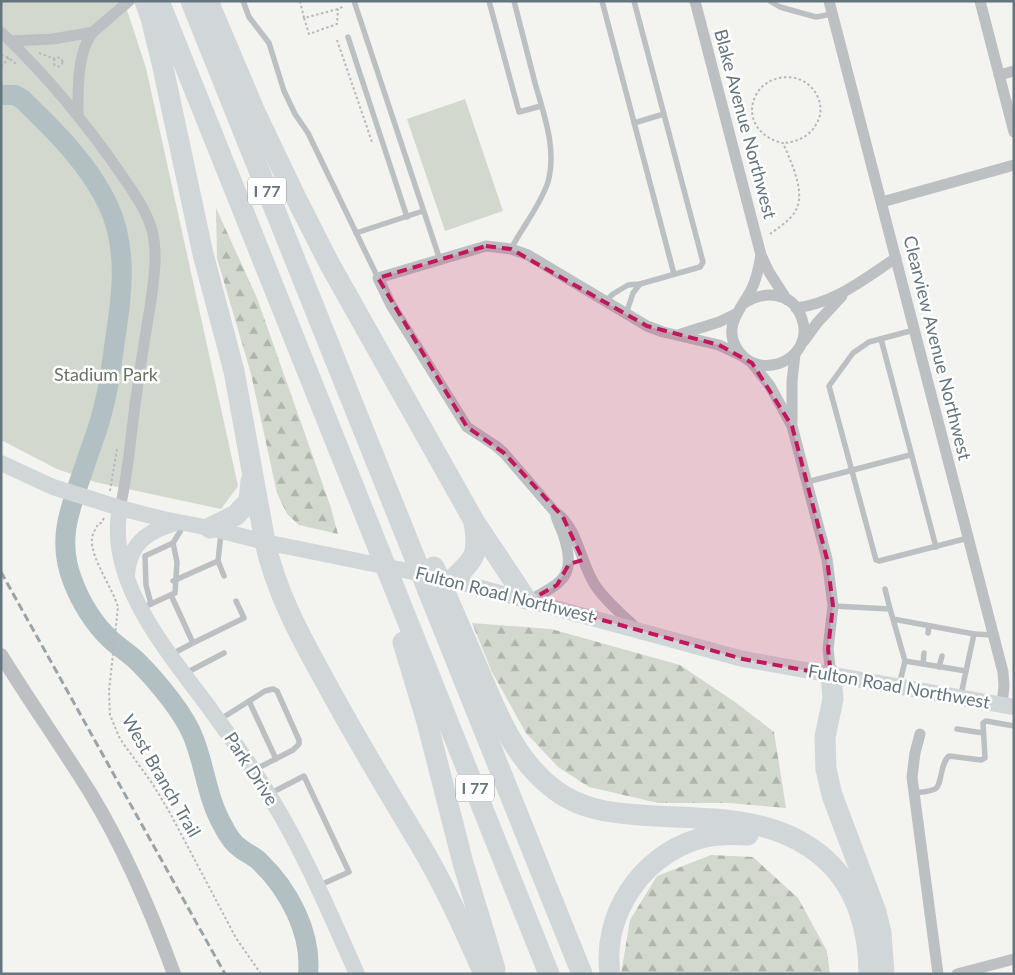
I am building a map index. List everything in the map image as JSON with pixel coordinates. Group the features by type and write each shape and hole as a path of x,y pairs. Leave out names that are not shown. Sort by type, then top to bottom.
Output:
{"highway":[{"name":"I 77","path":"192,1 344,380 383,453 413,537 445,612 582,974"},
{"path":"208,1 255,112 294,196 329,264 474,522 528,600"},
{"name":"I 77","path":"155,8 314,388 324,441 364,528 393,602 550,974"},
{"path":"155,8 171,105 190,198 234,371 265,542 279,592 348,724 440,880 484,974"},
{"path":"216,529 236,515 249,502 252,473"},
{"path":"452,580 473,558 477,544 474,522"},
{"path":"393,602 427,722 463,863 497,974"},
{"path":"445,612 504,727 521,756 543,781 572,801 595,809 620,814 757,824 786,833 806,844 831,865 849,888 866,935 869,974"},
{"path":"831,675 833,699 825,736 826,769 832,795 876,912 881,933 884,974"},
{"path":"610,974 610,948 614,925 623,902 642,874 654,862 682,845 698,839 732,834 760,837 778,843 805,858 828,881 839,898 848,920 854,950 854,974"}],"main road":[{"name":"Fulton Road Northwest","path":"1,463 53,486 114,506 265,542 452,580 743,659 1008,706"},
{"name":"Park Drive","path":"114,506 120,552 127,577 146,606 170,656 219,721 269,794 299,850 357,974"},
{"path":"127,577 128,562 136,545 144,537 156,530 182,522"}],"street":[{"path":"78,114 78,82 88,38 129,1"},
{"name":"Blake Avenue Northwest","path":"695,1 761,255 769,272 787,300"},
{"name":"Clearview Avenue Northwest","path":"829,1 1003,672 1008,706"},
{"path":"980,1 1014,132"},
{"path":"1,32 78,114 100,143 137,199 145,212 151,228 156,250 155,266 124,489 114,506"},
{"path":"11,41 53,39 93,32"},
{"path":"999,75 1014,71"},
{"path":"882,202 1014,165"},
{"path":"528,600 557,585 565,575 569,564 566,542 554,512 504,453 467,427 391,305 378,278 486,246 511,249 528,255 647,326 663,332 679,334 719,345 762,366 774,366 786,362 796,354"},
{"name":"Blake Avenue Northwest","path":"739,309 753,287 761,255"},
{"path":"796,308 820,304 849,290 896,258"},
{"path":"792,426 792,380 796,354 817,323 849,290"},
{"path":"679,334 719,322 752,298 763,294 776,295 787,300 796,308 802,319 804,331 802,343"},
{"path":"739,309 732,324 732,336 736,347 770,386 792,426 827,559 833,606 828,649 831,675"},
{"path":"554,512 563,517 569,527 590,576 600,593 637,629"},
{"path":"569,564 583,560"},
{"path":"1,656 69,759 108,824 144,898 174,974"},
{"path":"920,734 912,777 938,974"},
{"path":"957,974 1014,959"}],"lane":[{"path":"243,1 249,17 269,43 284,91 295,114 308,133 378,278"},
{"path":"354,1 440,260"},
{"path":"489,1 519,112 541,106"},
{"path":"511,249 520,231 541,200 548,180 551,161 550,140 514,1"},
{"path":"602,1 674,274"},
{"path":"605,302 613,294 628,285 640,284 700,267 703,262 634,1"},
{"path":"770,1 780,7 816,17 832,14"},
{"path":"348,37 407,217"},
{"path":"634,123 664,114"},
{"path":"356,233 423,212"},
{"path":"626,314 633,293 640,284"},
{"path":"914,330 869,342 853,353 829,386 876,560 879,561 968,538"},
{"path":"880,339 936,547"},
{"path":"807,482 910,454"},
{"path":"146,606 175,593 173,543 182,522"},
{"path":"216,529 218,561 224,576"},
{"path":"146,606 149,590 145,556 173,543"},
{"path":"174,581 218,561"},
{"path":"885,589 905,661 899,686"},
{"path":"170,595 193,643"},
{"path":"170,656 244,618 236,601"},
{"path":"833,606 890,609"},
{"path":"893,619 974,634 993,635"},
{"path":"928,633 929,626"},
{"path":"946,636 947,629"},
{"path":"960,698 974,634"},
{"path":"184,674 224,653"},
{"path":"922,664 924,653"},
{"path":"940,667 942,656"},
{"path":"905,661 966,671"},
{"path":"219,721 265,691 273,689 276,691 299,740 299,744 293,750 254,770"},
{"path":"248,701 276,759"},
{"path":"914,793 935,789 938,786 941,769 945,759 949,756 980,760 985,758 983,723 986,721 1014,726"},
{"path":"957,729 983,733"},
{"path":"269,794 304,776 349,872 316,887"}],"path":[{"path":"300,1 309,34 337,24 338,9"},
{"path":"304,18 344,6"},
{"path":"337,40 372,142"},
{"path":"36,52 55,59"},
{"path":"1,55 9,58 20,67"},
{"path":"1,67 9,58"},
{"path":"798,77 806,82 817,95 820,111 818,121 812,132 803,138 783,143 769,139 758,128 752,109 755,96 760,88 767,83 777,78 798,77"},
{"path":"770,234 789,219 796,210 798,203 797,183 790,158 783,143"},
{"path":"111,486 118,446"},
{"name":"West Branch Trail","path":"103,521 98,524 92,538 92,547 116,599 118,612 109,691 110,714 120,739 152,783 170,813 236,938 261,974"}],"highlighted area":[{"path":"486,246 511,249 647,326 719,345 752,363 792,426 827,559 833,606 828,649 831,675 743,659 530,600 557,585 569,564 583,560 563,517 504,453 467,427 378,278"}],"green space":[{"name":"Stadium Park","path":"1,1 124,1 146,68 238,486 221,509 95,482 57,469 1,440"},
{"path":"465,99 503,211 445,231 407,119"},
{"path":"216,208 257,298 330,505 338,534 299,525 287,514 277,493 251,374 217,258"},
{"path":"472,623 551,629 680,665 735,702 774,732 786,808 728,803 658,803 589,787 558,767 526,733 492,672"},
{"path":"711,855 753,857 798,898 827,951 830,974 621,974 630,920 657,876"}],"waterway":[{"path":"1,95 15,95 22,99 71,149 101,192 109,207 119,239 122,273 121,290 109,384 100,422 68,521 65,550 73,582 84,606 99,628 147,671 178,709 190,729 201,760 209,793 225,830 237,846 258,860 271,873 296,913 306,943 308,974"}],"railway":[{"path":"1,572 225,974"}]}
